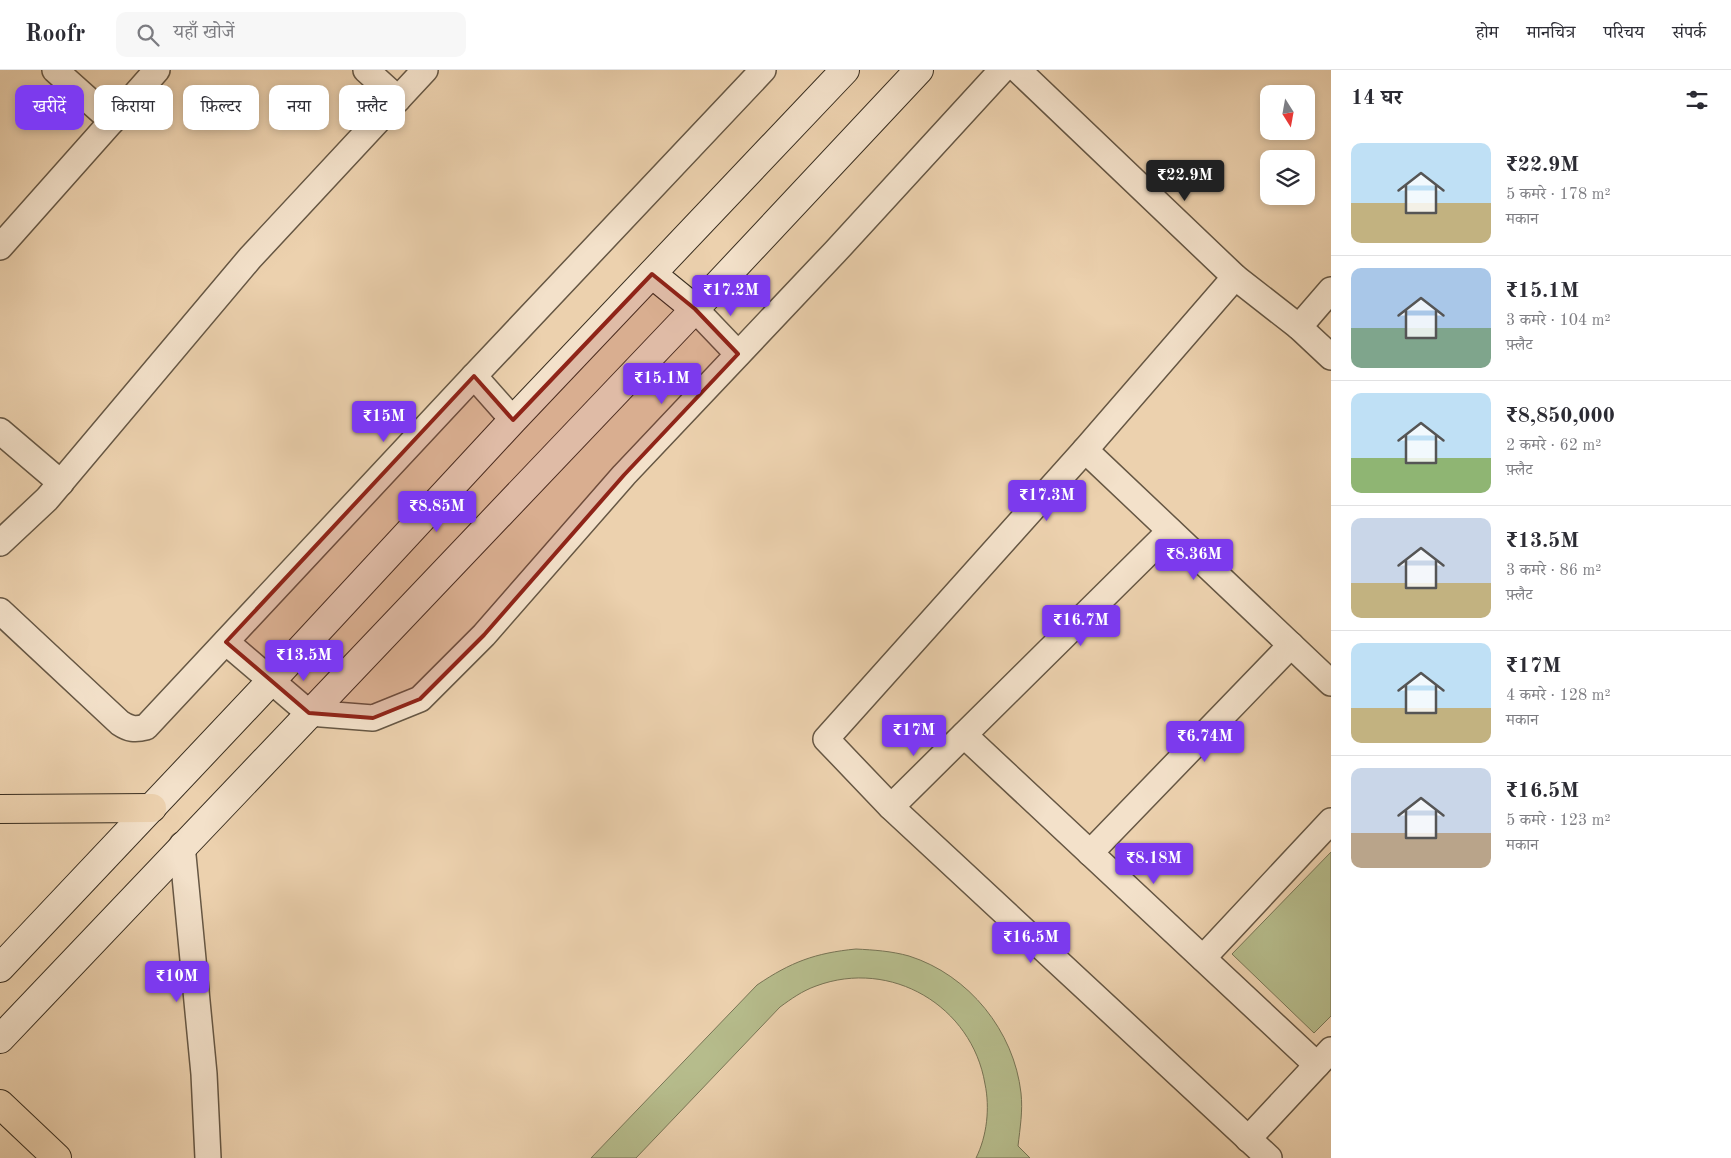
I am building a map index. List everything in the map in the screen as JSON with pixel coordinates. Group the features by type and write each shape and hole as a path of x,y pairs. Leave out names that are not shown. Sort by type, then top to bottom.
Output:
{"main road":[{"path":"0,968 272,680 513,420 846,70"},
{"path":"0,1038 919,70"},
{"path":"652,274 694,309"},
{"path":"0,809 152,808"},
{"path":"0,1104 56,1158"}],"street":[{"path":"55,70 94,105"},
{"path":"144,85 157,70"},
{"path":"366,70 383,85"},
{"path":"405,91 424,70"},
{"path":"0,611 120,723 136,730 146,727 762,70"},
{"path":"226,642 309,713 373,718 420,699 484,635 624,475 835,252 1002,70"},
{"path":"1018,70 1234,277 1299,327 1331,357"},
{"path":"0,246 104,130"},
{"path":"0,543 47,499 250,258 369,130"},
{"path":"1234,277 1085,450 826,739 891,807 1269,1158"},
{"path":"1299,327 1331,290"},
{"path":"694,309 738,354"},
{"path":"474,376 513,420"},
{"path":"0,430 61,483"},
{"path":"1085,450 1331,683"},
{"path":"891,807 1170,531"},
{"path":"1090,853 1291,645"},
{"path":"964,736 1202,958 1324,1057 1248,1139"},
{"path":"1202,958 1331,821"},
{"path":"182,845 204,1074 208,1158"}],"highlighted area":[{"path":"652,274 695,309 738,354 624,475 484,635 420,699 373,718 309,713 226,642 474,376 513,420"}],"green space":[{"path":"1331,852 1331,1016 1314,1033 1232,954"},
{"path":"856,949 902,954 931,965 969,991 985,1008 1009,1048 1017,1070 1022,1106 1018,1146 1030,1158 976,1158 985,1131 987,1103 985,1084 977,1056 964,1032 946,1011 924,995 899,984 872,979 844,979 806,990 780,1007 636,1158 591,1158 757,985 781,970 804,960 828,953"}]}
